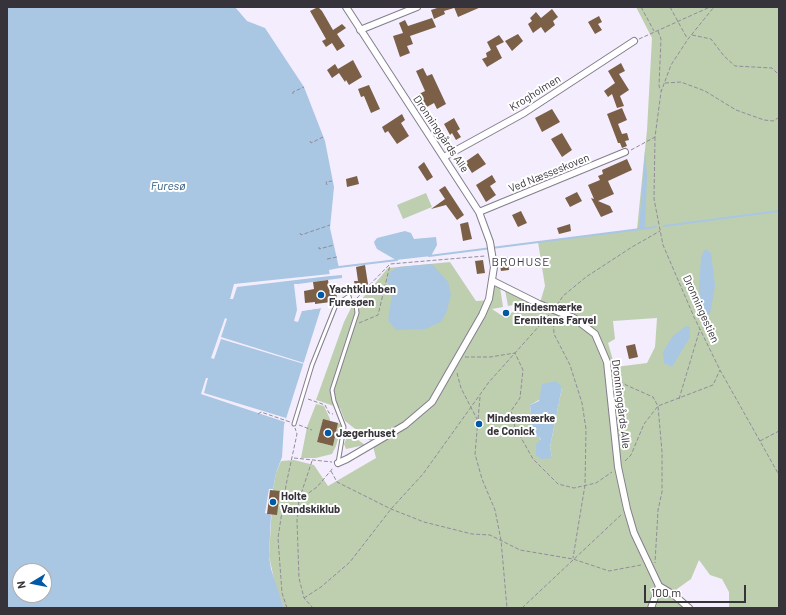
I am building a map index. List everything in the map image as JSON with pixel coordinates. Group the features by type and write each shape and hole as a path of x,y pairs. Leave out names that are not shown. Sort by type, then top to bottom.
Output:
{"street":[{"name":"Dronninggårds Alle","path":"338,463 347,460 406,425 432,402 459,357 487,304 493,281 494,267 490,242 480,212 346,7"},
{"path":"360,30 417,7"},
{"name":"Krogholmen","path":"444,158 524,113 634,41"},
{"name":"Ved Næsseskoven","path":"480,212 625,152"},
{"name":"Dronninggårds Alle","path":"493,281 553,310 574,318 595,334 602,348 608,372 618,467 627,509 648,564 659,586"},
{"path":"651,608 659,586 674,595 689,608"}],"lane":[{"path":"294,424 302,396 336,304 349,296 358,309 355,324 332,390 344,427 338,463"}],"path":[{"path":"641,7 654,32"},
{"path":"670,7 688,39"},
{"path":"634,41 678,23 710,7"},
{"path":"661,92 671,65 688,39 714,7"},
{"path":"657,31 662,39 659,86 661,92"},
{"path":"691,35 711,39 724,56 735,66 772,68 779,75"},
{"path":"664,83 681,82 705,90 736,110 764,120 774,121 779,117"},
{"path":"293,94 293,92 304,87"},
{"name":"Dronningestien","path":"661,92 655,137 654,199 663,245 720,370 779,475"},
{"path":"310,141 311,143 323,137"},
{"path":"625,152 655,137"},
{"path":"327,185 326,182 332,181"},
{"path":"300,233 301,235 330,225"},
{"path":"304,598 321,587 350,562 391,509 423,474 489,382 553,310 563,296 586,277 660,231"},
{"path":"319,247 319,249 334,245"},
{"path":"349,296 353,296 357,299 390,264 492,256"},
{"path":"327,259 337,257"},
{"path":"355,324 378,315 390,264"},
{"path":"553,310 554,334 570,365 582,403 586,428 585,485 573,559"},
{"path":"679,399 701,328"},
{"path":"459,357 490,357 515,352"},
{"path":"515,352 523,370 520,398 511,411 515,427 533,459 558,484 574,488 596,483 618,467 631,456 644,424 658,406 713,385 720,370"},
{"path":"454,364 461,388 479,424"},
{"path":"608,372 626,385 653,397 658,406 662,452 662,481 658,510 658,534 654,576"},
{"path":"302,396 325,405 329,413 339,415"},
{"path":"480,396 479,424 475,454 482,479 495,510 502,540 507,608"},
{"path":"258,414 261,412 312,430"},
{"path":"287,608 282,593 278,538 286,485 297,434 294,424"},
{"path":"760,441 779,431"},
{"path":"293,458 338,463"},
{"path":"312,461 299,500 297,520 299,578 304,598 313,608"},
{"path":"299,500 317,486 331,471 337,482 391,509 424,522 472,534 490,535 520,550 573,559 609,571 648,564"},
{"path":"522,608 627,509"}],"green space":[{"path":"636,7 779,7 779,608 729,608 729,592 722,579 710,575 699,560 691,579 677,589 674,598 686,608 284,608 275,584 269,556 273,489 276,473 281,461 294,460 314,465 328,486 376,458 372,442 345,421 340,408 316,400 344,322 353,304 361,300 388,268 450,262 476,301 492,300 494,286 500,287 503,307 492,309 501,315 507,315 515,311 518,304 508,306 505,290 539,306 545,286 538,242 637,229 647,130 652,38","holes":["657,318 655,347 647,363 615,367 608,343 615,339 613,321","562,387 550,447 552,458 539,437 533,436 530,405"]},
{"path":"426,193 432,207 403,219 397,205"},
{"path":"316,404 324,406 330,419 330,421 323,420 317,442 333,446 338,423 342,425 332,454 316,458 301,458 307,427"},
{"path":"348,435 353,436 365,445 346,449 344,444"}],"water":[{"name":"Furesø","path":"7,7 235,7 247,21 265,28 304,87 325,141 334,187 330,228 339,268 329,270 330,276 342,275 342,278 298,284 301,311 321,308 284,425 282,457 276,473 273,489 269,489 265,513 271,515 269,556 271,569 284,608 7,608"},
{"path":"645,150 647,177 645,228 639,228"},
{"path":"405,231 411,233 414,239 436,237 437,245 431,256 396,260 377,249 374,242 377,238"},
{"path":"705,249 711,253 715,286 710,314 706,315 703,311 699,290 701,257"},
{"path":"432,264 448,282 451,294 447,311 441,322 425,329 396,330 388,320 392,294 387,281 390,272 398,267"},
{"path":"686,326 690,327 690,337 672,367 664,363 663,352 672,337"},
{"path":"556,381 562,387 550,447 552,458 541,459 536,455 536,445 541,439 533,436 530,405 539,401 542,384"}],"pier":[{"path":"330,274 330,276 237,287 233,299 230,299 234,284"},
{"path":"294,284 298,284 299,288 301,288 303,309 322,307 302,311 298,322 294,321 297,310"},
{"path":"225,318 227,319 221,337 304,364 221,339 214,359 211,358"},
{"path":"206,378 208,378 204,393 286,418 285,422 201,394"}],"building":[{"path":"318,7 333,30 342,24 346,28 337,34 345,46 337,51 332,43 326,47 322,41 326,39 310,11"},
{"path":"440,7 454,8 444,11 445,14 434,19 431,10"},
{"path":"454,7 481,7 458,17"},
{"path":"552,9 558,17 553,21 555,25 545,33 541,27 533,33 528,24 532,21 530,18 536,12 541,18"},
{"path":"599,16 602,22 598,24 602,30 595,34 588,22"},
{"path":"432,18 436,27 410,36 413,44 407,46 410,53 400,57 393,36 403,33 399,23 405,20 408,26"},
{"path":"518,34 523,41 512,51 505,41"},
{"path":"499,35 504,42 496,46 502,58 487,67 482,59 487,57 486,53 491,50 487,42"},
{"path":"353,60 362,77 349,85 339,73 332,78 327,70 335,64 338,69"},
{"path":"621,63 625,71 619,74 629,90 620,96 624,106 617,108 612,94 608,97 604,91 615,83 608,71"},
{"path":"423,68 427,76 432,74 446,104 437,109 434,103 425,108 417,95 425,91 416,71"},
{"path":"369,85 380,109 371,113 364,96 361,97 358,89"},
{"path":"622,108 627,120 618,124 622,134 627,133 629,140 625,141 627,146 622,148 620,143 618,143 607,114"},
{"path":"552,109 560,122 542,132 535,118"},
{"path":"402,114 405,120 401,123 409,136 397,144 388,131 385,133 382,127"},
{"path":"454,118 460,129 457,131 461,137 456,140 452,133 450,135 444,124"},
{"path":"562,133 572,150 562,157 551,139"},
{"path":"478,153 486,164 472,173 465,162"},
{"path":"627,159 632,170 608,181 614,194 598,201 610,206 613,212 601,217 591,198 594,199 588,185 600,180 598,176 603,174 602,170"},
{"path":"424,162 433,177 427,181 418,167"},
{"path":"492,175 496,182 490,186 496,195 486,202 476,185"},
{"path":"357,176 359,184 347,187 346,179"},
{"path":"445,186 464,215 457,220 446,205 431,209 445,199 439,190"},
{"path":"577,192 582,201 570,207 565,198"},
{"path":"521,211 527,223 518,227 512,215"},
{"path":"468,222 472,239 463,241 460,224"},
{"path":"570,224 571,231 559,234 557,228"},
{"path":"508,257 509,270 501,271 499,258"},
{"path":"483,260 485,273 477,274 475,261"},
{"path":"365,265 368,284 361,292 356,293 354,281 358,281 356,267"},
{"name":"Yachtklubben Furesøen","path":"328,280 329,287 336,287 337,299 330,300 331,302 315,304 315,302 305,303 304,291 314,289 313,282"},
{"path":"635,344 638,357 629,359 626,346"},
{"name":"Jægerhuset","path":"323,419 338,423 333,446 317,442"},
{"name":"Holte Vandskiklub","path":"270,490 280,491 277,515 267,514"}],"waterway":[{"path":"664,226 779,211"},
{"path":"429,256 656,227"},
{"path":"339,267 397,260"}],"place":[{"name":"Yachtklubben Furesøen","path":"321,295"},
{"name":"Mindesmærke Eremitens Farvel","path":"506,313"},
{"name":"Mindesmærke de Conick","path":"479,424"},
{"name":"Jægerhuset","path":"328,433"},
{"name":"Holte Vandskiklub","path":"273,502"}],"district":[{"name":"BROHUSE","path":"521,262"}]}
